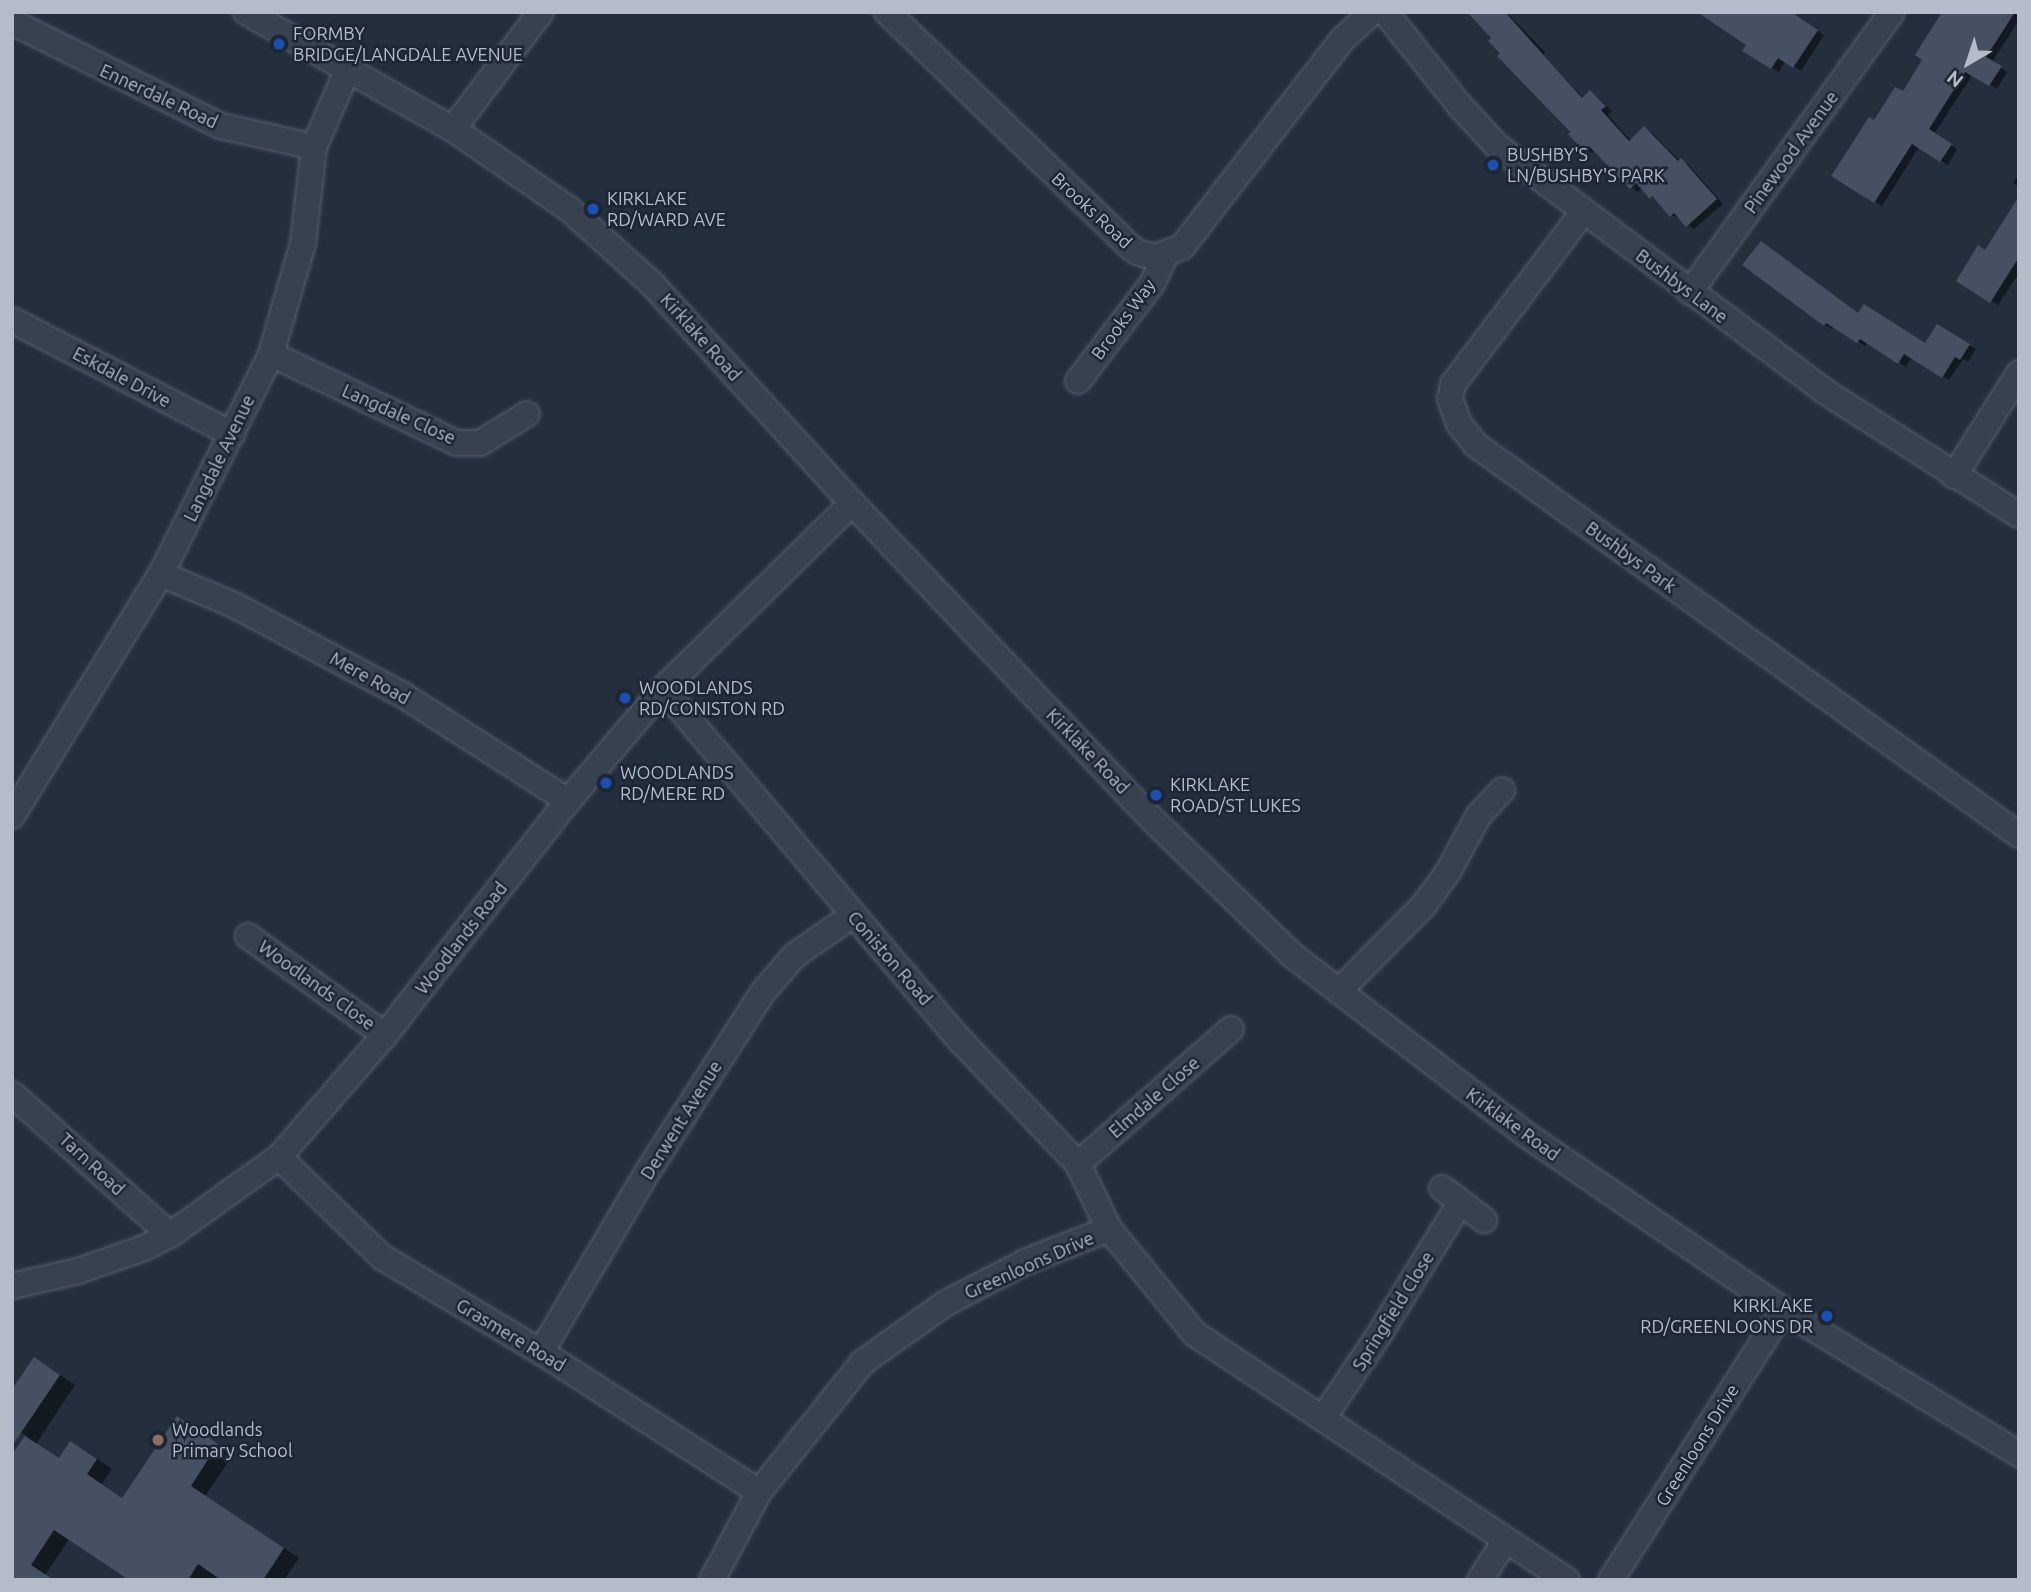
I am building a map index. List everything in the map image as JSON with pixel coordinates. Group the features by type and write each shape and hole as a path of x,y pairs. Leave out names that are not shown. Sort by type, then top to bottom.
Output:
{"street":[{"name":"Kirklake Road","path":"246,12 453,129 569,209 652,284 852,503 1158,825 1292,955 1528,1136 1783,1310 2019,1454"},
{"path":"453,129 541,12"},
{"name":"Brooks Road","path":"887,12 1129,246 1146,255 1164,256"},
{"path":"1164,256 1182,247 1343,39 1372,12"},
{"name":"Bushbys Lane","path":"1385,12 1497,146 1824,391 2019,515"},
{"name":"Pinewood Avenue","path":"1690,292 1885,15"},
{"name":"Ennerdale Road","path":"12,22 220,126 314,147"},
{"name":"Langdale Avenue","path":"16,800 161,574 271,354 303,243 314,147 348,69"},
{"name":"Bushbys Park","path":"1584,211 1453,384 1450,399 1459,424 1476,445 2019,835"},
{"name":"Brooks Way","path":"1078,381 1152,285 1164,256"},
{"name":"Eskdale Drive","path":"12,320 232,434"},
{"name":"Langdale Close","path":"271,354 457,443 480,443 527,414"},
{"path":"1954,476 2019,373"},
{"name":"Woodlands Road","path":"12,1286 78,1271 144,1248 170,1235 279,1157 385,1035 568,801 663,689 852,503"},
{"name":"Mere Road","path":"161,574 236,606 403,695 568,801"},
{"name":"Coniston Road","path":"663,689 960,1040 1078,1164 1109,1229"},
{"path":"1339,991 1423,905 1448,872 1479,815 1502,790"},
{"name":"Derwent Avenue","path":"541,1352 650,1168 763,992 795,956 853,915"},
{"name":"Woodlands Close","path":"248,936 385,1035"},
{"name":"Elmdale Close","path":"1078,1164 1231,1029"},
{"name":"Tarn Road","path":"12,1094 170,1235"},
{"name":"Grasmere Road","path":"279,1157 382,1257 541,1352 759,1492"},
{"name":"Springfield Close","path":"1323,1418 1377,1338 1451,1196 1484,1220"},
{"name":"Greenloons Drive","path":"712,1580 759,1492 863,1362 946,1303 1025,1262 1109,1229 1195,1334 1567,1580"},
{"name":"Greenloons Drive","path":"1611,1580 1783,1310"},
{"path":"1480,1580 1505,1541"}],"building":[{"path":"1467,12 1505,12 1582,98 1590,90 1606,106 1601,110 1629,141 1644,126 1678,161 1681,158 1717,199 1686,227 1674,213 1670,217 1652,196 1650,199 1636,183 1630,189 1589,146 1584,151 1568,134 1570,132 1497,56 1500,53 1488,41 1491,38"},
{"path":"1697,12 1791,12 1818,30 1793,68 1778,58 1771,69 1742,51 1746,45"},
{"path":"1942,12 2015,12 1986,57 2002,66 1989,86 1965,72 1929,129 1952,144 1940,162 1912,144 1874,203 1831,176 1869,117 1874,120 1895,87 1903,91 1922,60 1915,55"},
{"path":"2019,196 2019,257 1990,303 1956,281 1978,245 1985,250"},
{"path":"1761,241 1858,313 1864,304 1925,343 1937,324 1970,344 1960,360 1955,357 1942,378 1904,354 1898,364 1860,339 1857,343 1826,323 1824,326 1742,265"},
{"path":"34,1357 60,1375 12,1446 12,1389"},
{"path":"177,1416 218,1444 191,1486 284,1548 263,1580 221,1580 198,1564 188,1580 129,1580 54,1530 31,1565 54,1580 12,1580 12,1454 25,1436 59,1458 70,1441 97,1459 87,1474 122,1498"}],"place":[{"name":"FORMBY BRIDGE/LANGDALE AVENUE","path":"279,44"},
{"name":"BUSHBY'S LN/BUSHBY'S PARK","path":"1493,165"},
{"name":"KIRKLAKE RD/WARD AVE","path":"593,209"},
{"name":"WOODLANDS RD/CONISTON RD","path":"625,698"},
{"name":"WOODLANDS RD/MERE RD","path":"606,783"},
{"name":"KIRKLAKE ROAD/ST LUKES","path":"1156,795"},
{"name":"KIRKLAKE RD/GREENLOONS DR","path":"1827,1316"},
{"name":"Woodlands Primary School","path":"158,1440"}]}
